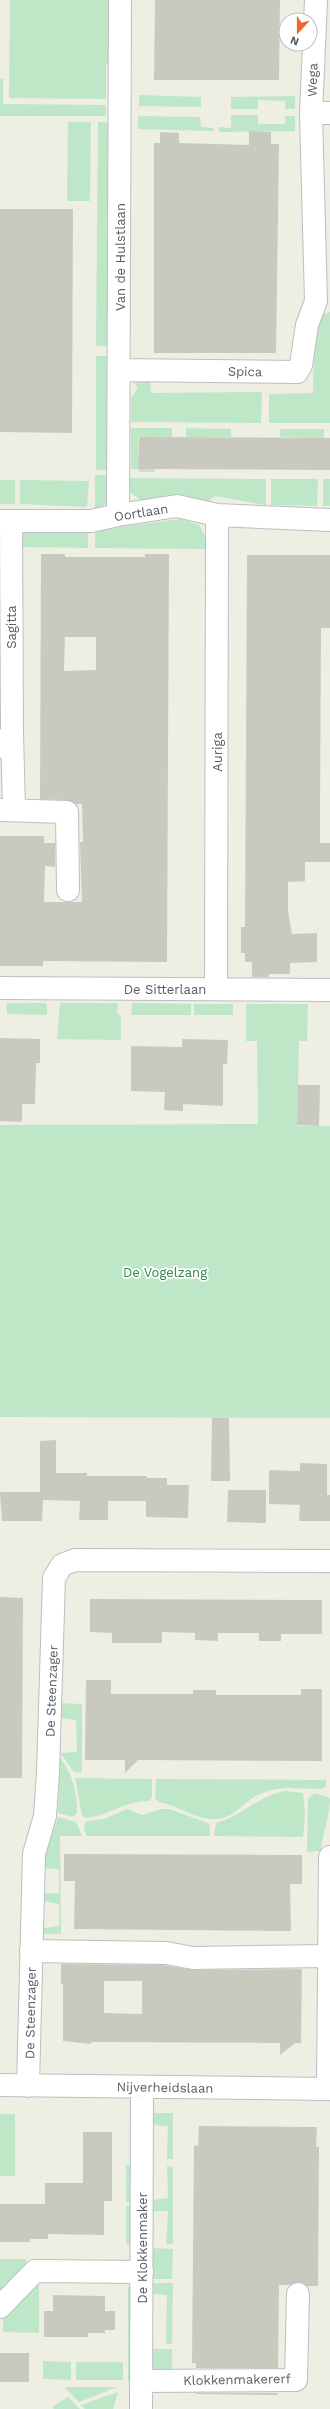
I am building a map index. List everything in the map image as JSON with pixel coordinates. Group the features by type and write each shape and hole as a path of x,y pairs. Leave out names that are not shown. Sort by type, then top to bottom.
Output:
{"street":[{"name":"Van de Hulstlaan","path":"118,515 120,0"},
{"name":"Wega","path":"316,0 320,113"},
{"name":"Spica","path":"119,370 297,372 301,365 307,325 323,301 320,113"},
{"name":"Oortlaan","path":"6,521 91,521 118,515 177,506 218,515 330,520"},
{"name":"Auriga","path":"216,990 218,515"},
{"name":"Sagitta","path":"6,521 7,810"},
{"path":"7,810 67,812 68,890"},
{"name":"De Sitterlaan","path":"0,988 330,990"},
{"name":"De Steenzager","path":"28,2086 34,1854 45,1816 48,1772 54,1578 62,1565 75,1560 330,1561"},
{"path":"329,2089 330,1857"},
{"path":"31,1951 166,1953 192,1958 329,1956"},
{"name":"Nijverheidslaan","path":"0,2085 329,2089"},
{"name":"De Klokkenmaker","path":"141,2409 142,2087"},
{"path":"0,2306 35,2271 142,2272"},
{"name":"Klokkenmakererf","path":"142,2380 296,2380 298,2294"}],"green space":[{"path":"10,0 112,0 112,63 106,64 106,99 9,98"},
{"path":"3,78 3,104 106,105 106,116 0,116 0,79"},
{"path":"139,95 201,97 201,107 139,106"},
{"path":"295,96 295,109 285,109 285,101 258,100 258,109 231,109 231,97"},
{"path":"231,115 258,115 258,124 285,124 285,116 295,116 295,131 219,132 219,127 231,128"},
{"path":"138,116 200,117 201,127 214,128 214,131 138,129"},
{"path":"68,122 91,122 90,201 67,201"},
{"path":"98,122 112,123 110,346 96,346"},
{"path":"330,312 330,423 269,423 269,394 313,393 314,330 322,315"},
{"path":"96,356 110,356 109,470 96,470"},
{"path":"150,379 151,393 262,392 261,423 131,422 131,398 138,388 134,383"},
{"path":"131,428 172,428 172,437 138,437 138,469 131,469"},
{"path":"186,428 231,429 231,437 186,437"},
{"path":"280,429 324,429 324,438 280,437"},
{"path":"138,469 154,469 154,472 139,472"},
{"path":"95,475 109,475 109,487 108,497 104,506 95,512"},
{"path":"124,478 266,479 266,505 215,496 207,502 142,501 128,491"},
{"path":"271,479 318,479 317,506 271,505"},
{"path":"323,479 330,479 330,506 323,506"},
{"path":"0,480 15,480 15,504 0,504"},
{"path":"20,480 89,481 87,507 20,504"},
{"path":"181,519 199,525 206,538 207,549 95,548 95,530"},
{"path":"88,530 88,548 22,547 23,531"},
{"path":"7,1003 44,1003 47,1004 47,1015 7,1014"},
{"path":"60,1003 118,1003 117,1014 121,1015 121,1040 57,1039"},
{"path":"132,1003 191,1004 191,1015 131,1015"},
{"path":"194,1004 233,1004 233,1015 194,1015"},
{"name":"De Vogelzang","path":"246,1004 308,1004 307,1041 299,1041 297,1126 330,1126 330,1418 0,1417 0,1125 258,1124 257,1041 246,1041"},
{"path":"60,1703 82,1704 82,1772 74,1772 60,1753 75,1752 77,1750 76,1720 60,1718"},
{"path":"60,1758 71,1777 75,1791 77,1813 72,1817 58,1813"},
{"path":"75,1778 152,1779 152,1797 149,1801 132,1803 94,1817 86,1818 82,1815"},
{"path":"156,1779 326,1780 326,1786 322,1789 288,1788 264,1792 251,1799 228,1816 210,1819 202,1818 159,1802 155,1798"},
{"path":"285,1791 303,1793 305,1815 303,1837 214,1836 216,1823 234,1816 266,1797"},
{"path":"314,1793 330,1798 330,1805 321,1851 307,1852 308,1799"},
{"path":"127,1809 142,1815 161,1809 169,1809 208,1823 210,1825 210,1836 86,1836 84,1826 87,1821 104,1819"},
{"path":"58,1817 76,1822 82,1836 60,1836 61,1934 41,1934 44,1928 59,1926 59,1904 42,1901 44,1894 59,1893 59,1869 43,1868 42,1865"},
{"path":"152,2113 173,2113 173,2159 167,2159 168,2126 151,2125"},
{"path":"0,2114 15,2114 15,2176 0,2176"},
{"path":"126,2165 134,2165 133,2203 126,2202"},
{"path":"167,2166 173,2167 173,2244 166,2244 168,2211 151,2211 152,2200 168,2198"},
{"path":"126,2206 133,2206 133,2245 126,2244"},
{"path":"148,2248 173,2249 172,2279 148,2279"},
{"path":"0,2259 26,2259 27,2267 0,2295"},
{"path":"39,2278 39,2333 3,2332 3,2315"},
{"path":"148,2283 173,2283 172,2344 166,2343 167,2295 149,2294"},
{"path":"128,2287 132,2287 132,2382 128,2382"},
{"path":"148,2349 172,2349 172,2370 147,2370"},
{"path":"43,2361 71,2362 71,2380 43,2379"},
{"path":"76,2362 123,2362 123,2380 76,2380"},
{"path":"64,2387 117,2387 79,2402"},
{"path":"118,2392 113,2409 85,2409 81,2405"},
{"path":"68,2397 80,2409 54,2409 52,2407"}],"building":[{"path":"155,0 280,0 280,12 278,12 279,80 154,80"},
{"path":"249,131 271,132 271,144 279,144 276,353 154,353 154,143 160,143 160,132 179,133 179,143 249,145"},
{"path":"0,209 73,209 72,433 0,432"},
{"path":"139,437 330,438 330,470 138,469"},
{"path":"41,554 65,554 65,557 145,557 145,554 169,554 167,962 43,961 43,966 0,966 0,836 44,836 44,843 55,843 55,867 45,866 44,902 82,902 80,842 83,842 82,804 76,804 67,800 40,799","holes":["65,637 96,637 96,670 64,671"]},
{"path":"247,555 330,555 330,628 321,628 320,843 330,843 330,862 305,862 305,881 288,882 288,911 292,934 317,933 317,962 290,963 290,974 269,974 269,977 252,977 252,962 245,962 245,953 241,953 241,927 245,927"},
{"path":"0,1038 40,1039 40,1063 36,1063 35,1104 22,1104 22,1122 0,1121"},
{"path":"182,1039 228,1040 227,1064 223,1064 223,1106 183,1104 183,1111 164,1110 165,1092 131,1091 131,1046 182,1047"},
{"path":"298,1085 320,1085 319,1126 297,1125"},
{"path":"212,1418 229,1418 230,1481 211,1481"},
{"path":"56,1440 56,1473 87,1473 87,1476 147,1476 147,1478 167,1478 167,1485 189,1485 188,1518 146,1517 146,1501 108,1501 108,1520 79,1520 80,1501 43,1500 42,1521 2,1521 0,1492 40,1492 40,1441"},
{"path":"300,1463 327,1464 327,1495 330,1495 330,1521 299,1521 300,1505 269,1504 269,1470 300,1471"},
{"path":"228,1490 266,1490 266,1523 227,1522"},
{"path":"0,1597 23,1598 22,1778 0,1778"},
{"path":"90,1599 322,1600 322,1634 281,1634 281,1641 259,1641 259,1633 218,1633 218,1641 195,1640 195,1633 162,1632 162,1643 112,1643 112,1633 90,1632"},
{"path":"86,1680 111,1680 111,1694 193,1694 193,1690 216,1690 216,1695 301,1695 301,1689 322,1689 322,1761 138,1760 125,1773 125,1760 85,1760"},
{"path":"64,1854 302,1855 302,1884 290,1884 291,1931 74,1929 75,1881 64,1881"},
{"path":"61,1964 163,1965 193,1970 302,1969 301,2043 295,2043 280,2055 280,2043 91,2042 91,2044 63,2041 63,1984 61,1984","holes":["104,1981 142,1981 142,2014 104,2013"]},
{"path":"199,2126 317,2127 316,2147 319,2147 318,2286 307,2286 298,2282 289,2285 279,2285 278,2368 196,2368 196,2363 192,2363 194,2145 198,2146"},
{"path":"83,2132 112,2132 112,2201 104,2201 104,2235 48,2234 48,2239 30,2239 30,2242 0,2242 0,2204 45,2204 45,2183 83,2183"},
{"path":"53,2295 105,2296 105,2311 115,2311 115,2330 105,2330 105,2333 88,2333 88,2337 44,2337 44,2311 53,2311"},
{"path":"0,2353 29,2353 29,2382 0,2382"},
{"path":"278,2393 278,2395 196,2394"}]}
